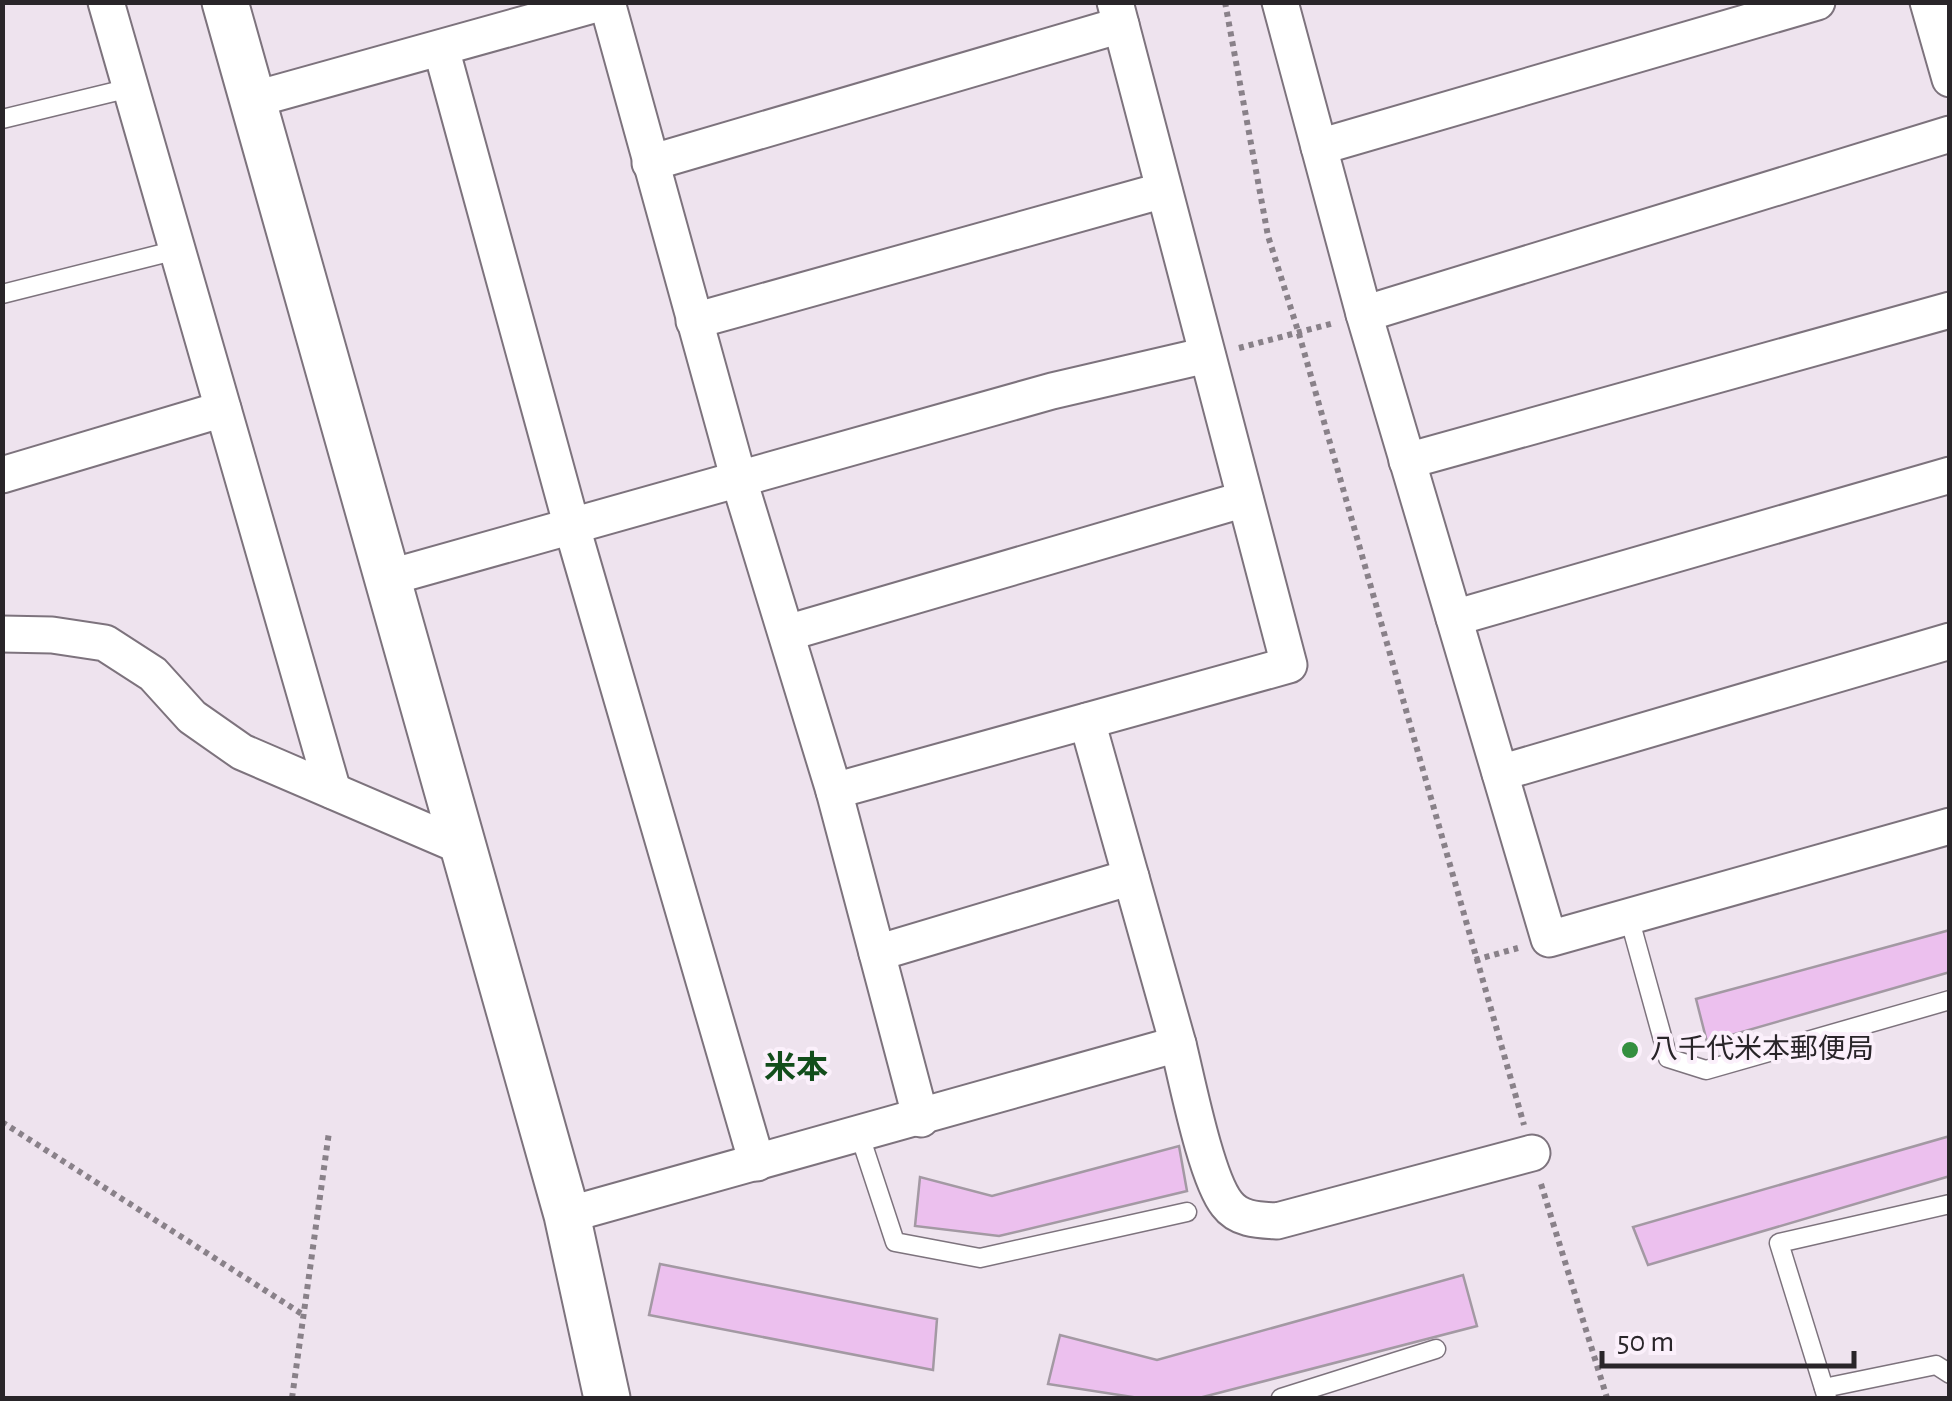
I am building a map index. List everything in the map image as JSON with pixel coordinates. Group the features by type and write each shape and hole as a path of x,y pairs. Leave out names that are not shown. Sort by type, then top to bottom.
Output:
{"street":[{"path":"106,2 333,791"},
{"path":"225,2 567,1215 606,1398"},
{"path":"252,100 606,2 739,480 834,791 922,1118"},
{"path":"1280,2 1364,314 1549,939 1950,826"},
{"path":"1319,147 1818,2"},
{"path":"1928,2 1950,79"},
{"path":"650,163 1118,14 1289,665 834,791"},
{"path":"441,48 572,527 758,1163"},
{"path":"1364,314 1950,134"},
{"path":"694,321 1164,190"},
{"path":"1407,461 1950,310"},
{"path":"387,578 1052,390 1207,355"},
{"path":"2,475 223,409"},
{"path":"1454,618 1950,475"},
{"path":"787,634 1245,500"},
{"path":"2,634 104,642 153,674 192,716 242,752 464,848"},
{"path":"1500,773 1950,641"},
{"path":"1087,721 1213,1174 1227,1205 1250,1220 1277,1221 1532,1153"},
{"path":"877,953 1131,877"},
{"path":"567,1215 1178,1044"}],"lane":[{"path":"2,119 130,88"},
{"path":"2,294 177,250"},
{"path":"1629,917 1668,1058 1706,1070 1950,1000"},
{"path":"860,1136 896,1242 980,1258 1187,1212"},
{"path":"1950,1204 1779,1243 1825,1393 1936,1365 1950,1374"},
{"path":"1282,1398 1436,1349"}],"path":[{"path":"1225,2 1268,236 1532,1153 1607,1398"},
{"path":"1207,355 1298,334"},
{"path":"1476,960 1549,939"},
{"path":"2,1122 302,1314"},
{"path":"292,1398 329,1132"}],"building":[{"path":"1950,930 1950,972 1707,1042 1696,999"},
{"path":"1950,1136 1950,1176 1648,1265 1633,1227"},
{"path":"1179,1146 1187,1191 999,1236 915,1226 920,1177 992,1196"},
{"path":"660,1264 937,1319 933,1370 649,1315"},
{"path":"1463,1275 1477,1326 1199,1398 1139,1398 1048,1384 1060,1335 1157,1360"}],"place":[{"name":"八千代米本郵便局","path":"1630,1050"}],"district":[{"name":"米本","path":"796,1068"}]}
